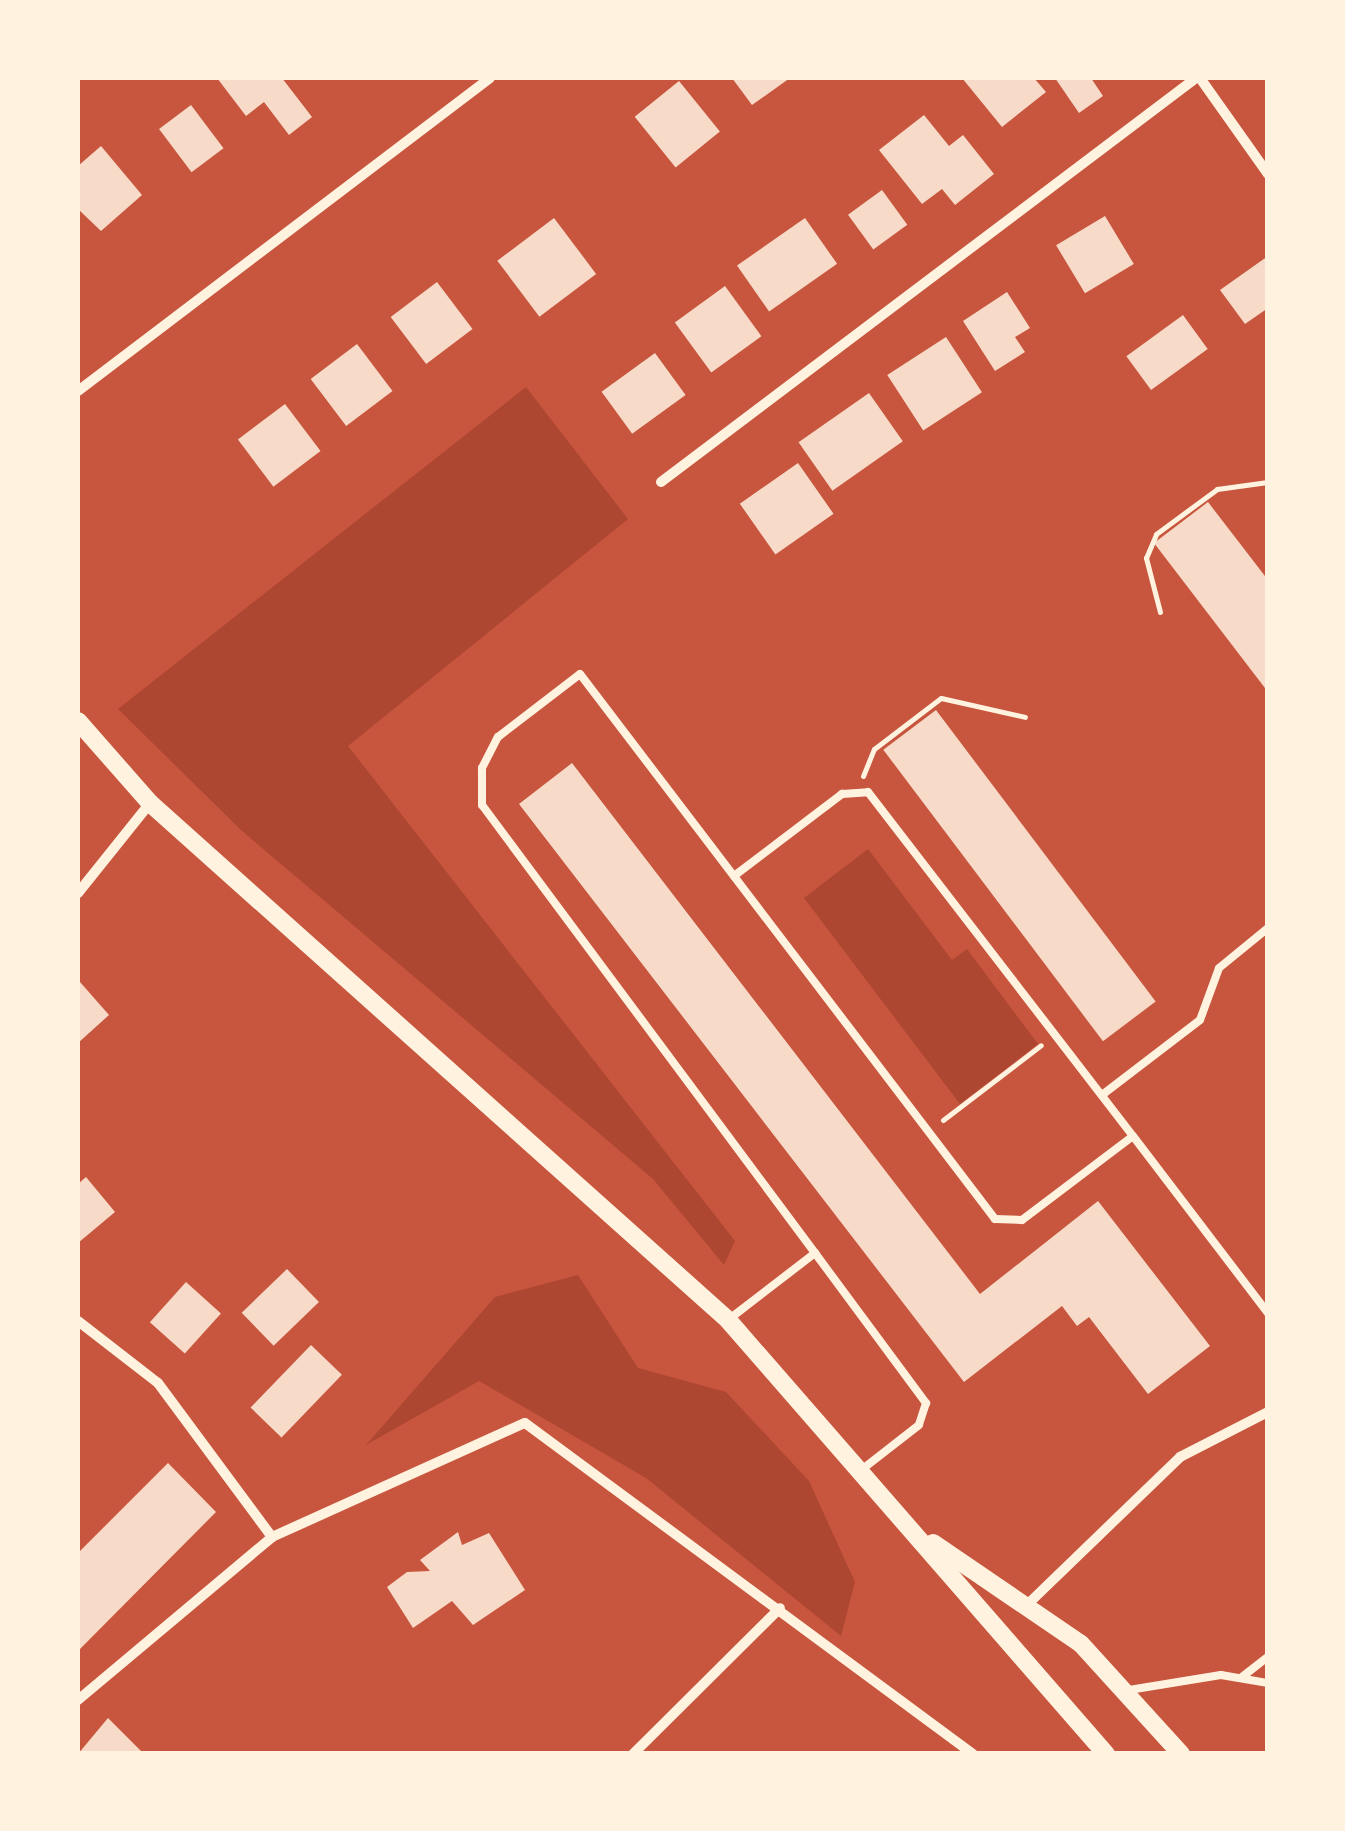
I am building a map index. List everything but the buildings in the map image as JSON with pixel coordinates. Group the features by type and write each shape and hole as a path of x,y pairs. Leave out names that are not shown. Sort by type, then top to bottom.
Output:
{"street":[{"path":"78,391 490,78"},
{"path":"661,482 1198,78 1268,174"},
{"path":"78,721 150,803 728,1320 858,1472 920,1534 1106,1754"},
{"path":"78,893 150,803"},
{"path":"78,1321 158,1382 272,1538"},
{"path":"1030,1602 1180,1458 1268,1412"},
{"path":"78,1700 272,1538 525,1422 973,1754"},
{"path":"920,1534 1030,1602 1128,1690 1181,1754"},
{"path":"633,1754 780,1608"}],"lane":[{"path":"858,1472 919,1425 926,1403 492,828 480,792 486,756 580,674 995,1219 1011,1224 1133,1136"},
{"path":"734,876 859,790 875,798 1268,1313"},
{"path":"1102,1095 1200,1020 1223,962 1268,928"},
{"path":"728,1320 815,1253"},
{"path":"1242,1676 1268,1656"},
{"path":"1128,1690 1242,1676 1268,1684"}],"path":[{"path":"1160,612 1146,558 1156,534 1218,489 1268,482"},
{"path":"859,790 874,748 941,698 1026,717"},
{"path":"928,1131 1056,1034"}],"shaded area":[{"path":"526,387 628,519 348,746 735,1241 724,1265 653,1179 242,831 118,709"},
{"path":"868,849 952,960 967,949 1038,1044 960,1104 804,898"},
{"path":"578,1275 638,1368 726,1392 809,1481 855,1582 841,1636 646,1478 479,1381 366,1445 495,1297"}]}
